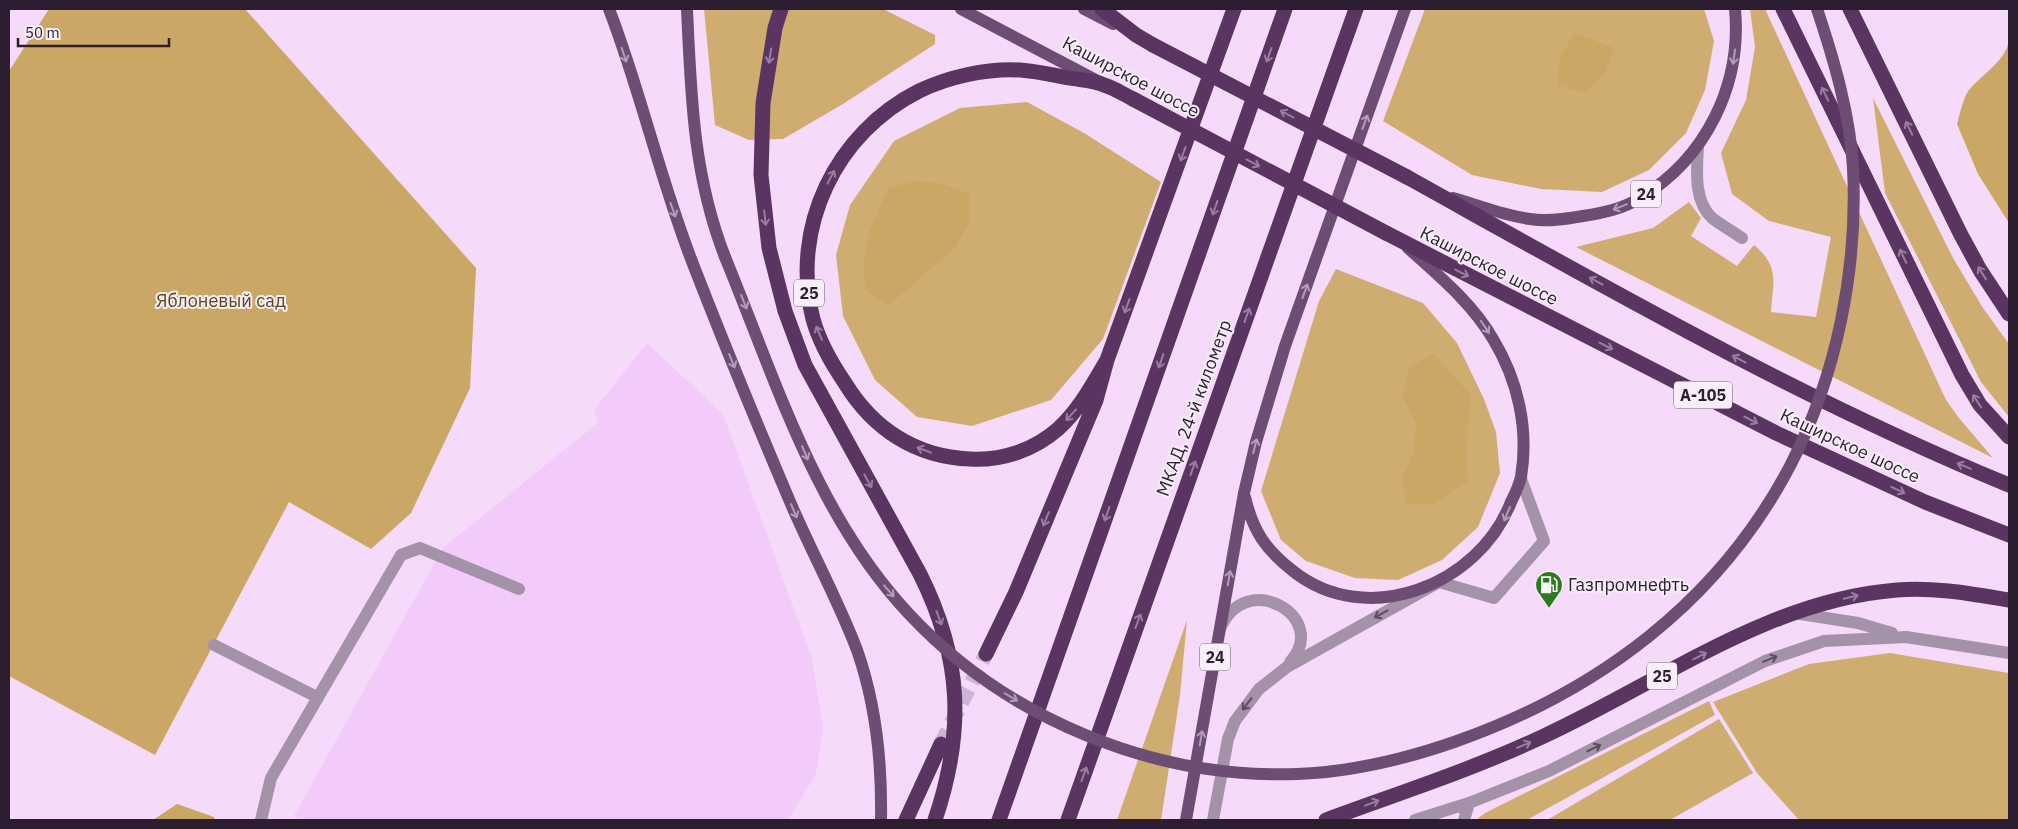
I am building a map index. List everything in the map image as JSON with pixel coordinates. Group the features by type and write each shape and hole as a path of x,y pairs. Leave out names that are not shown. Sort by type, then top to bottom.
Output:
{"highway":[{"path":"782,9 775,28 763,103 761,175 769,248 785,311 805,365 920,574 933,600 946,636 955,686 955,734 950,770 936,820"},
{"path":"1102,9 1136,35"},
{"path":"986,654 1016,592 1096,400 1107,360 1234,9"},
{"path":"999,820 1285,9"},
{"name":"МКАД, 24-й километр","path":"1068,820 1356,9"},
{"path":"1783,9 1962,376 1980,406 2009,437"},
{"path":"1850,9 1960,233 1980,270 2009,314"},
{"name":"Каширское шоссе","path":"1136,35 1407,177 1801,392 1944,458 2009,485"},
{"name":"25","path":"1103,84 1019,70 973,74 930,86 898,102 867,128 841,158 822,194 809,234 806,273 813,320 832,363 853,397 876,421 903,443 945,458 986,460 1027,450 1057,430 1082,402 1107,360"},
{"name":"Каширское шоссе","path":"1103,84 1403,243 1776,433 1925,502 2009,535"},
{"name":"25","path":"1326,820 1545,736 1731,640 1792,613 1861,594 1898,590 1945,590 2009,600"},
{"path":"906,820 941,744"}],"main road":[{"path":"609,9 666,192 692,263 762,435 857,650 869,690 878,740 882,791 881,820"},
{"path":"688,9 696,148 713,227 807,457 847,535 878,578 910,616 952,655 998,690 1042,715 1092,738 1158,759 1239,772 1298,774 1360,768 1425,752 1520,716 1587,681 1637,648 1679,610 1717,571 1750,528 1790,466 1816,404 1835,350 1846,294 1853,226 1853,164 1843,100 1817,9"},
{"name":"Каширское шоссе","path":"961,9 1103,84"},
{"name":"Каширское шоссе","path":"1084,9 1136,35"},
{"path":"1403,243 1447,283 1478,316 1494,339 1510,371 1521,408 1524,440 1520,479 1505,520 1488,543 1464,567 1439,582 1409,594 1380,598 1353,597 1328,591 1304,580 1264,545 1251,522 1244,493 1256,442 1285,346 1405,9"},
{"name":"24","path":"1437,194 1530,219 1566,220 1600,213 1639,199 1672,176 1698,146 1718,114 1732,75 1737,34 1735,9"},
{"name":"24","path":"1186,820 1244,493"}],"street":[{"path":"1698,146 1696,174 1700,200 1711,217 1742,238"},
{"path":"1213,820 1224,753 1235,721 1259,689 1280,672 1439,582 1494,598 1544,541 1520,479"},
{"path":"261,820 271,778 401,555 420,548 519,589"},
{"path":"1220,629 1228,615 1245,602 1267,600 1286,609 1299,626 1301,648 1280,672"},
{"path":"1792,613 1858,623 1906,637 1991,648 2009,653"},
{"path":"1415,820 1470,803 1562,764 1765,661 1824,641 1906,637"},
{"path":"1991,648 2009,643"},
{"path":"214,645 318,698"},
{"path":"1464,820 1470,803"}],"shaded area":[{"path":"704,9 883,9 935,35 935,44 843,104 783,139 749,140 715,125"},
{"path":"1425,9 1704,9 1714,41 1705,90 1686,133 1649,170 1602,192 1541,189 1472,175 1383,121"},
{"path":"1750,9 1765,9 1946,400 1993,458 1576,247 1653,228 1689,202 1701,218 1691,236 1737,266 1754,245 1768,260 1773,275 1771,312 1816,317 1831,237 1769,221 1732,194 1721,153 1746,100 1755,47"},
{"path":"1873,98 1953,258 1983,308 2009,344 2009,417 1981,382 1885,193"},
{"path":"1027,102 1084,133 1161,182 1103,339 1051,400 972,426 917,417 875,380 843,316 836,255 850,205 894,141 960,108"},
{"path":"1336,269 1423,303 1457,343 1484,399 1496,432 1500,473 1478,527 1442,560 1398,580 1355,578 1306,561 1281,540 1261,491 1319,301"},
{"path":"647,343 723,414 812,659 823,727 816,774 788,820 300,820 294,816 443,548 599,422 594,410"},
{"path":"1187,620 1180,695 1161,820 1117,820"},
{"path":"1890,653 2009,673 2009,820 1799,820 1757,773 1713,702 1809,664"},
{"path":"1709,701 1715,715 1527,820 1476,820 1485,813"},
{"path":"1719,719 1753,773 1670,820 1547,820"}],"green space":[{"name":"Яблоневый сад","path":"49,9 245,9 476,268 470,388 411,513 371,549 289,502 155,755 9,676 9,71"},
{"path":"1575,33 1614,48 1605,74 1584,93 1558,85 1560,57"},
{"path":"2009,38 2009,223 1978,174 1957,124 1967,93 1999,60 2008,46"},
{"path":"916,181 944,184 969,194 969,223 955,248 888,306 865,290 864,263 868,234 888,188"},
{"path":"1434,353 1471,396 1466,454 1468,481 1434,504 1406,504 1402,478 1414,451 1416,423 1402,396 1409,367"},
{"path":"177,804 214,817 215,820 153,820"}],"tunnel":[{"path":"941,744 986,654"}],"place":[{"name":"Газпромнефть","path":"1549,609"}]}
